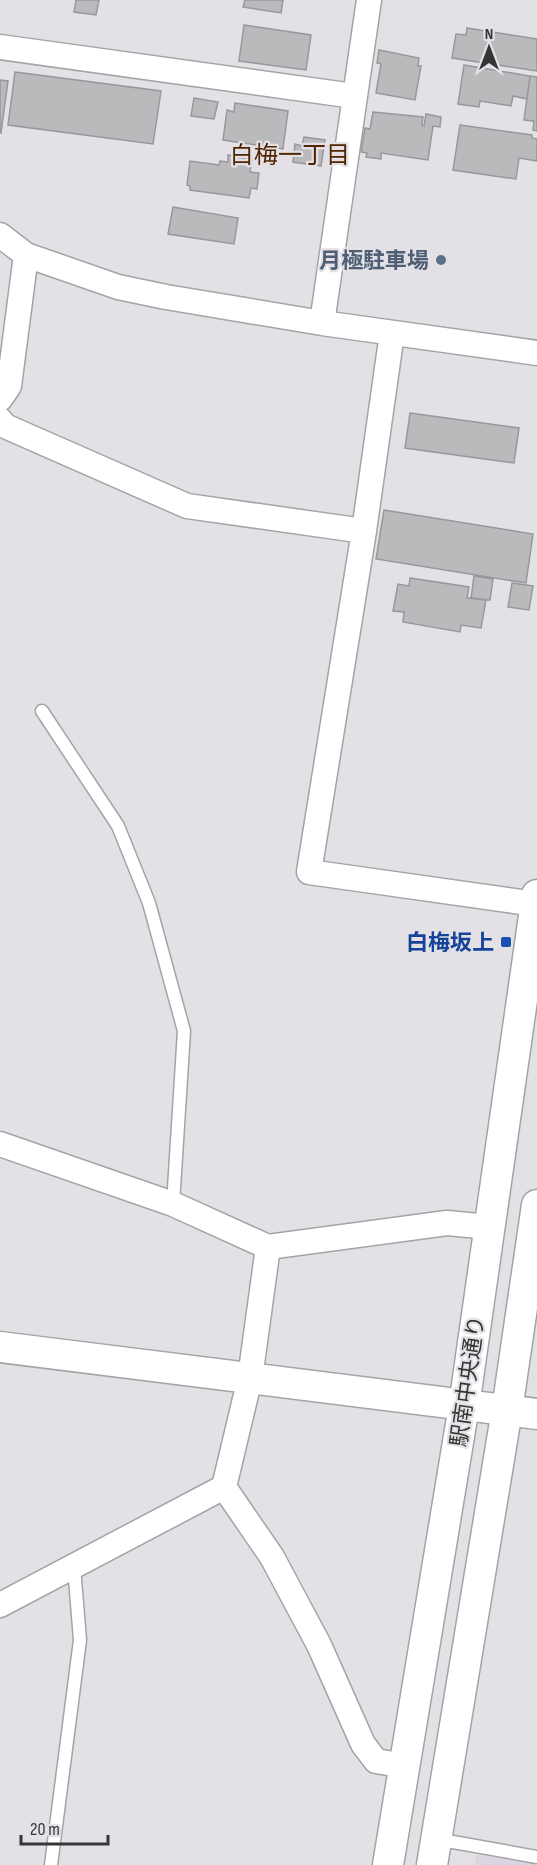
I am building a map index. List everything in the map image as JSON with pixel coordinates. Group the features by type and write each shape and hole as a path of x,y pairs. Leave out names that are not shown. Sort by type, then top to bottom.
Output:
{"street":[{"path":"322,322 369,0"},
{"path":"0,47 354,96"},
{"path":"0,235 26,255 118,287 322,322 537,353"},
{"path":"0,399 9,386 26,255"},
{"path":"392,333 364,531 309,873 536,899"},
{"path":"0,420 5,426 187,506 364,531"},
{"name":"駅南中央通り","path":"388,1865 464,1406 536,899"},
{"path":"0,1144 173,1204 267,1247 447,1223 489,1227"},
{"name":"駅南中央通り","path":"434,1852 507,1410 537,1210"},
{"path":"267,1247 250,1378 224,1487 272,1557 319,1645 363,1744 376,1761 405,1766"},
{"path":"0,1347 537,1414"},
{"path":"0,1605 224,1487"}],"lane":[{"path":"42,711 118,826 149,903 184,1031 173,1204"},
{"path":"51,1865 80,1640 74,1567"},
{"path":"434,1852 537,1857"}],"shaded area":[{"path":"476,1855 537,1863 537,1865 475,1865"}],"building":[{"path":"76,0 99,0 96,15 74,12"},
{"path":"245,0 283,0 281,13 243,7"},
{"path":"244,25 311,35 306,70 239,61"},
{"path":"467,28 537,39 537,71 452,58 456,34 466,35"},
{"path":"379,50 419,58 418,66 421,66 415,100 376,93 381,64 377,63"},
{"path":"464,65 530,76 527,99 513,96 511,106 480,101 479,107 458,104"},
{"path":"15,72 161,91 153,144 8,125"},
{"path":"530,76 537,77 537,131 533,130 534,121 524,120"},
{"path":"0,80 8,81 1,133 0,133"},
{"path":"194,98 218,102 214,119 191,116"},
{"path":"235,103 288,111 283,149 223,140 227,110 234,112"},
{"path":"373,112 423,117 422,125 424,126 426,114 441,117 440,127 433,126 428,160 381,153 381,159 366,157 367,153 361,152 365,128 370,129"},
{"path":"460,125 532,135 532,138 537,139 537,161 519,158 516,179 453,170"},
{"path":"304,137 325,140 321,166 293,162 295,144 302,146"},
{"path":"228,155 252,159 250,172 259,173 257,189 251,188 249,198 190,190 190,186 187,185 190,161 219,165 220,161 228,162"},
{"path":"173,207 238,218 234,244 168,234"},
{"path":"410,413 519,428 514,463 405,448"},
{"path":"384,510 533,534 526,583 376,559"},
{"path":"474,576 493,579 490,600 471,598"},
{"path":"410,578 469,587 467,598 486,600 481,628 461,625 460,632 403,622 404,612 393,611 398,584 409,586"},
{"path":"512,583 533,586 529,610 508,607"}],"place":[{"name":"月極駐車場","path":"441,260"},
{"name":"白梅坂上","path":"506,942"}],"district":[{"name":"白梅一丁目","path":"290,155"}]}
